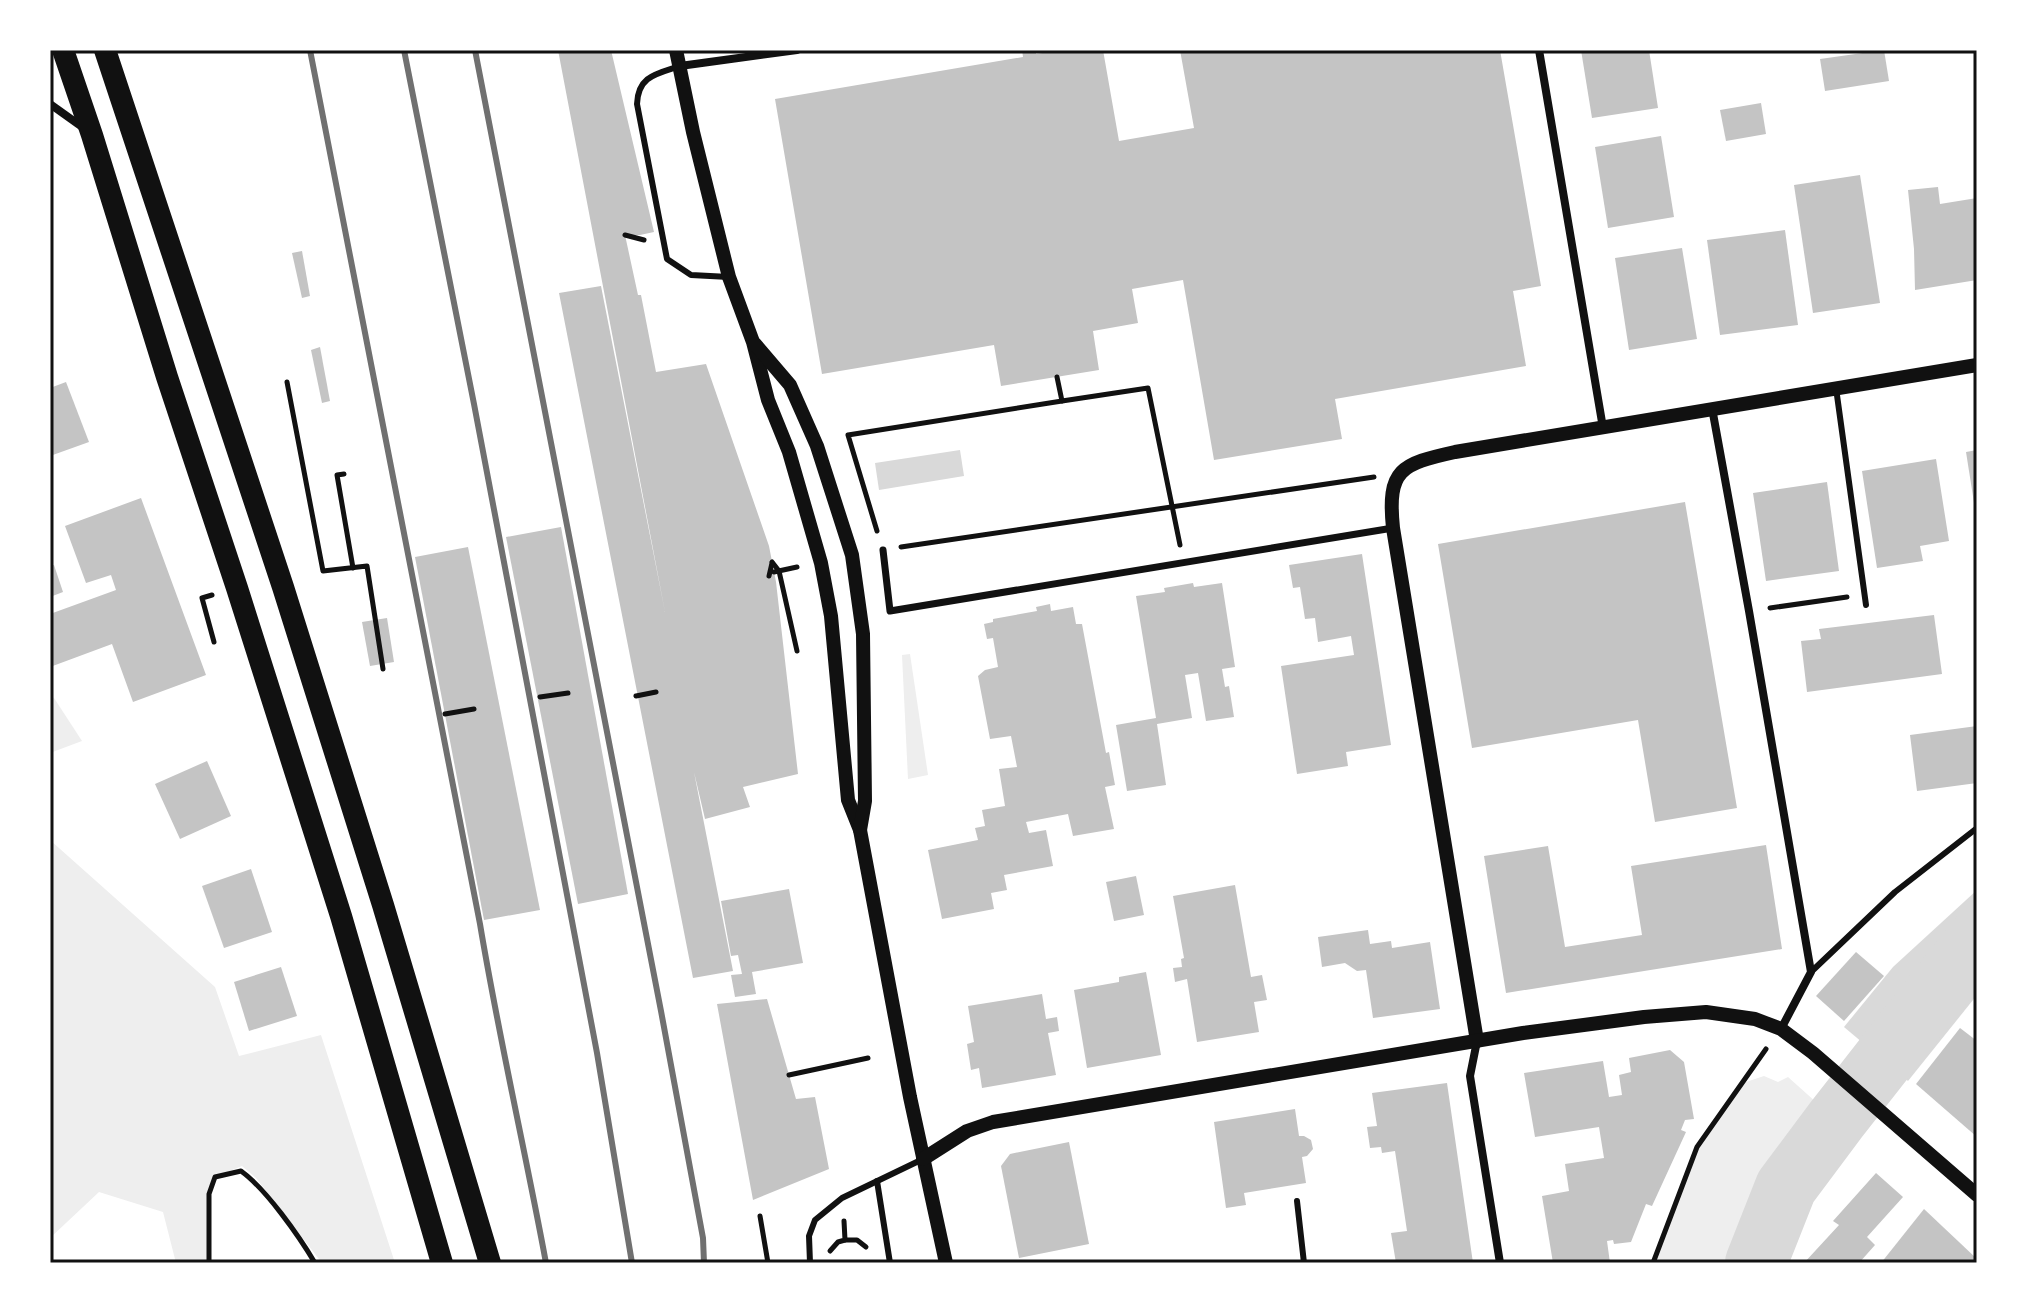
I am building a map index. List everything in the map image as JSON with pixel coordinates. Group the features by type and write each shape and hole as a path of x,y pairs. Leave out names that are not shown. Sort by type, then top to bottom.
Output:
{"highway":[{"path":"63,50 341,916 442,1263"},
{"path":"105,50 283,587 383,905 490,1263"}],"street":[{"path":"676,50 729,277 753,342 768,400 789,452 821,563 831,616 848,800 860,830 946,1263"},
{"path":"680,66 797,50"},
{"path":"1539,50 1603,428"},
{"path":"50,104 92,135"},
{"path":"753,342 790,385 817,446 852,555 863,634 865,801 860,830"},
{"path":"1500,1263 1470,1076 1477,1041 1393,528 1391,495 1400,473 1424,459 1455,452 1977,365"},
{"path":"1712,408 1811,972 1781,1029"},
{"path":"883,550 890,611 1393,528"},
{"path":"923,1159 967,1131 993,1122 1477,1041 1644,1017 1706,1012 1755,1019 1781,1029 1977,1195"}],"lane":[{"path":"680,66 652,75 638,92 637,104 667,259 691,275 729,277"},
{"path":"1836,388 1866,605"},
{"path":"1811,972 1895,892 1977,828"},
{"path":"810,1263 809,1236 815,1220 842,1198 923,1159"},
{"path":"877,1181 890,1263"},
{"path":"1297,1201 1304,1263"}],"path":[{"path":"625,235 648,241"},
{"path":"1057,377 1062,401"},
{"path":"287,382 323,571 367,566 383,669"},
{"path":"1183,561 1172,507 1148,388 848,435 883,550 1172,507 1400,473"},
{"path":"344,474 337,475 353,568"},
{"path":"797,567 774,573 779,581 797,651"},
{"path":"1774,607 1864,595"},
{"path":"204,603 214,642"},
{"path":"636,696 656,692"},
{"path":"540,697 568,693"},
{"path":"445,714 474,709"},
{"path":"1653,1263 1697,1147 1781,1029"},
{"path":"789,1075 868,1058"},
{"path":"209,1263 209,1194 215,1177 241,1171 253,1179 315,1263"},
{"path":"842,1198 845,1240"},
{"path":"760,1216 768,1263"},
{"path":"827,1260 831,1249 845,1240 857,1240 865,1245 868,1252"}],"shaded area":[{"path":"960,450 964,476 879,490 875,463"},
{"path":"910,654 928,775 908,779 902,655"},
{"path":"50,696 82,741 50,753"},
{"path":"50,840 215,987 239,1056 321,1035 395,1263 322,1263 256,1178 242,1166 215,1177 209,1194 209,1263 176,1263 163,1212 99,1192 50,1238"},
{"path":"1977,890 1977,995 1908,1081 1844,1027 1893,967"},
{"path":"1764,1076 1778,1082 1788,1077 1836,1120 1786,1187 1756,1263 1653,1263 1697,1147 1740,1084"}],"building":[{"path":"558,50 611,50 654,232 625,235 656,372 706,364 769,546 776,582 798,774 743,787 750,807 705,819 694,772 733,971 693,978 559,293 601,286 665,612"},
{"path":"1022,50 1036,50 1036,54 1062,50 1103,50 1119,141 1194,128 1180,50 1500,50 1541,286 1513,291 1526,366 1335,399 1342,439 1214,460 1183,280 1132,289 1138,323 1093,331 1099,370 1001,386 994,345 822,374 775,99 1023,57"},
{"path":"1581,50 1649,50 1658,108 1592,118"},
{"path":"1884,50 1889,81 1825,91 1820,59"},
{"path":"1761,103 1766,134 1726,141 1720,110"},
{"path":"1661,136 1674,217 1608,228 1595,147"},
{"path":"1860,175 1880,303 1813,313 1794,185"},
{"path":"1938,187 1940,204 1977,198 1977,280 1915,290 1908,190"},
{"path":"1785,230 1798,325 1720,335 1707,240"},
{"path":"1682,248 1697,339 1629,350 1615,258"},
{"path":"302,251 310,296 302,298 292,253"},
{"path":"320,347 330,401 322,403 311,350"},
{"path":"66,382 89,442 50,456 50,388"},
{"path":"1977,450 1977,509 1975,509 1966,452"},
{"path":"1936,459 1949,541 1920,546 1923,561 1877,568 1862,471"},
{"path":"1827,482 1839,571 1766,581 1753,493"},
{"path":"141,498 206,675 133,702 112,644 50,667 50,614 116,590 111,575 86,583 65,526"},
{"path":"1685,502 1737,808 1655,822 1638,720 1472,748 1438,544"},
{"path":"561,527 628,894 578,904 506,537"},
{"path":"468,547 540,910 484,920 415,557"},
{"path":"1362,554 1391,745 1346,752 1348,766 1297,774 1281,666 1354,655 1351,636 1318,642 1315,618 1305,619 1300,587 1293,588 1289,565"},
{"path":"54,565 63,592 50,597 50,566"},
{"path":"1193,583 1194,587 1222,583 1235,667 1222,669 1225,687 1229,686 1234,717 1206,721 1198,673 1185,675 1192,718 1157,724 1166,785 1127,791 1116,725 1156,718 1136,596 1165,592 1164,588"},
{"path":"1050,604 1051,611 1073,607 1076,624 1082,624 1115,785 1105,787 1114,829 1073,836 1068,814 1026,822 1029,833 1046,830 1053,866 1004,875 1007,890 991,893 994,909 942,919 928,850 978,840 975,828 985,826 982,810 1005,806 999,769 1017,767 1011,736 990,739 978,676 985,670 998,667 993,638 987,639 984,624 993,622 993,619 1037,611 1036,607"},
{"path":"1934,615 1942,674 1807,692 1801,641 1821,639 1819,629"},
{"path":"387,618 394,662 370,666 362,622"},
{"path":"1977,726 1977,783 1917,791 1910,735"},
{"path":"207,761 231,816 180,839 155,784"},
{"path":"1766,845 1782,949 1506,993 1484,856 1548,846 1565,947 1642,935 1631,866"},
{"path":"251,869 272,932 224,948 202,886"},
{"path":"1136,876 1144,915 1114,921 1106,882"},
{"path":"1235,885 1251,977 1262,975 1267,1000 1254,1002 1259,1032 1197,1042 1187,979 1175,982 1173,968 1182,967 1181,959 1184,958 1173,896"},
{"path":"789,889 803,963 752,972 756,994 735,997 731,975 742,974 738,955 731,956 721,901"},
{"path":"1368,930 1370,944 1391,941 1392,948 1430,942 1440,1009 1373,1018 1366,970 1357,971 1345,963 1322,967 1318,937"},
{"path":"1856,952 1884,976 1844,1021 1816,996"},
{"path":"281,967 297,1016 249,1031 234,982"},
{"path":"1146,972 1161,1055 1087,1068 1074,990 1119,982 1119,977"},
{"path":"1042,994 1046,1019 1057,1017 1059,1031 1048,1033 1056,1075 982,1088 979,1068 971,1070 967,1044 974,1042 968,1006"},
{"path":"767,999 796,1099 815,1097 829,1169 753,1200 717,1004"},
{"path":"1960,1028 1977,1041 1977,1137 1916,1084"},
{"path":"1670,1050 1684,1062 1694,1119 1685,1120 1681,1130 1686,1132 1652,1206 1646,1204 1631,1242 1614,1244 1613,1240 1607,1241 1610,1263 1553,1263 1542,1196 1569,1191 1565,1164 1604,1158 1599,1127 1535,1137 1524,1073 1603,1061 1609,1097 1622,1095 1619,1075 1631,1072 1629,1058"},
{"path":"1447,1083 1473,1263 1396,1263 1391,1233 1407,1231 1395,1151 1382,1153 1381,1147 1370,1148 1367,1127 1377,1126 1372,1093"},
{"path":"1295,1109 1299,1136 1311,1140 1313,1149 1302,1157 1306,1183 1244,1193 1246,1205 1226,1208 1214,1122"},
{"path":"1069,1142 1089,1244 1019,1258 1001,1166 1010,1154"},
{"path":"1876,1173 1903,1197 1867,1237 1875,1245 1859,1263 1804,1263 1839,1225 1833,1221"},
{"path":"1924,1209 1977,1259 1977,1263 1881,1263"}],"waterway":[{"path":"1756,1263 1786,1187 1977,940"}],"railway":[{"path":"310,50 546,1263"},
{"path":"404,50 597,1053 632,1263"},
{"path":"475,50 661,1011 703,1238 704,1263"}]}
